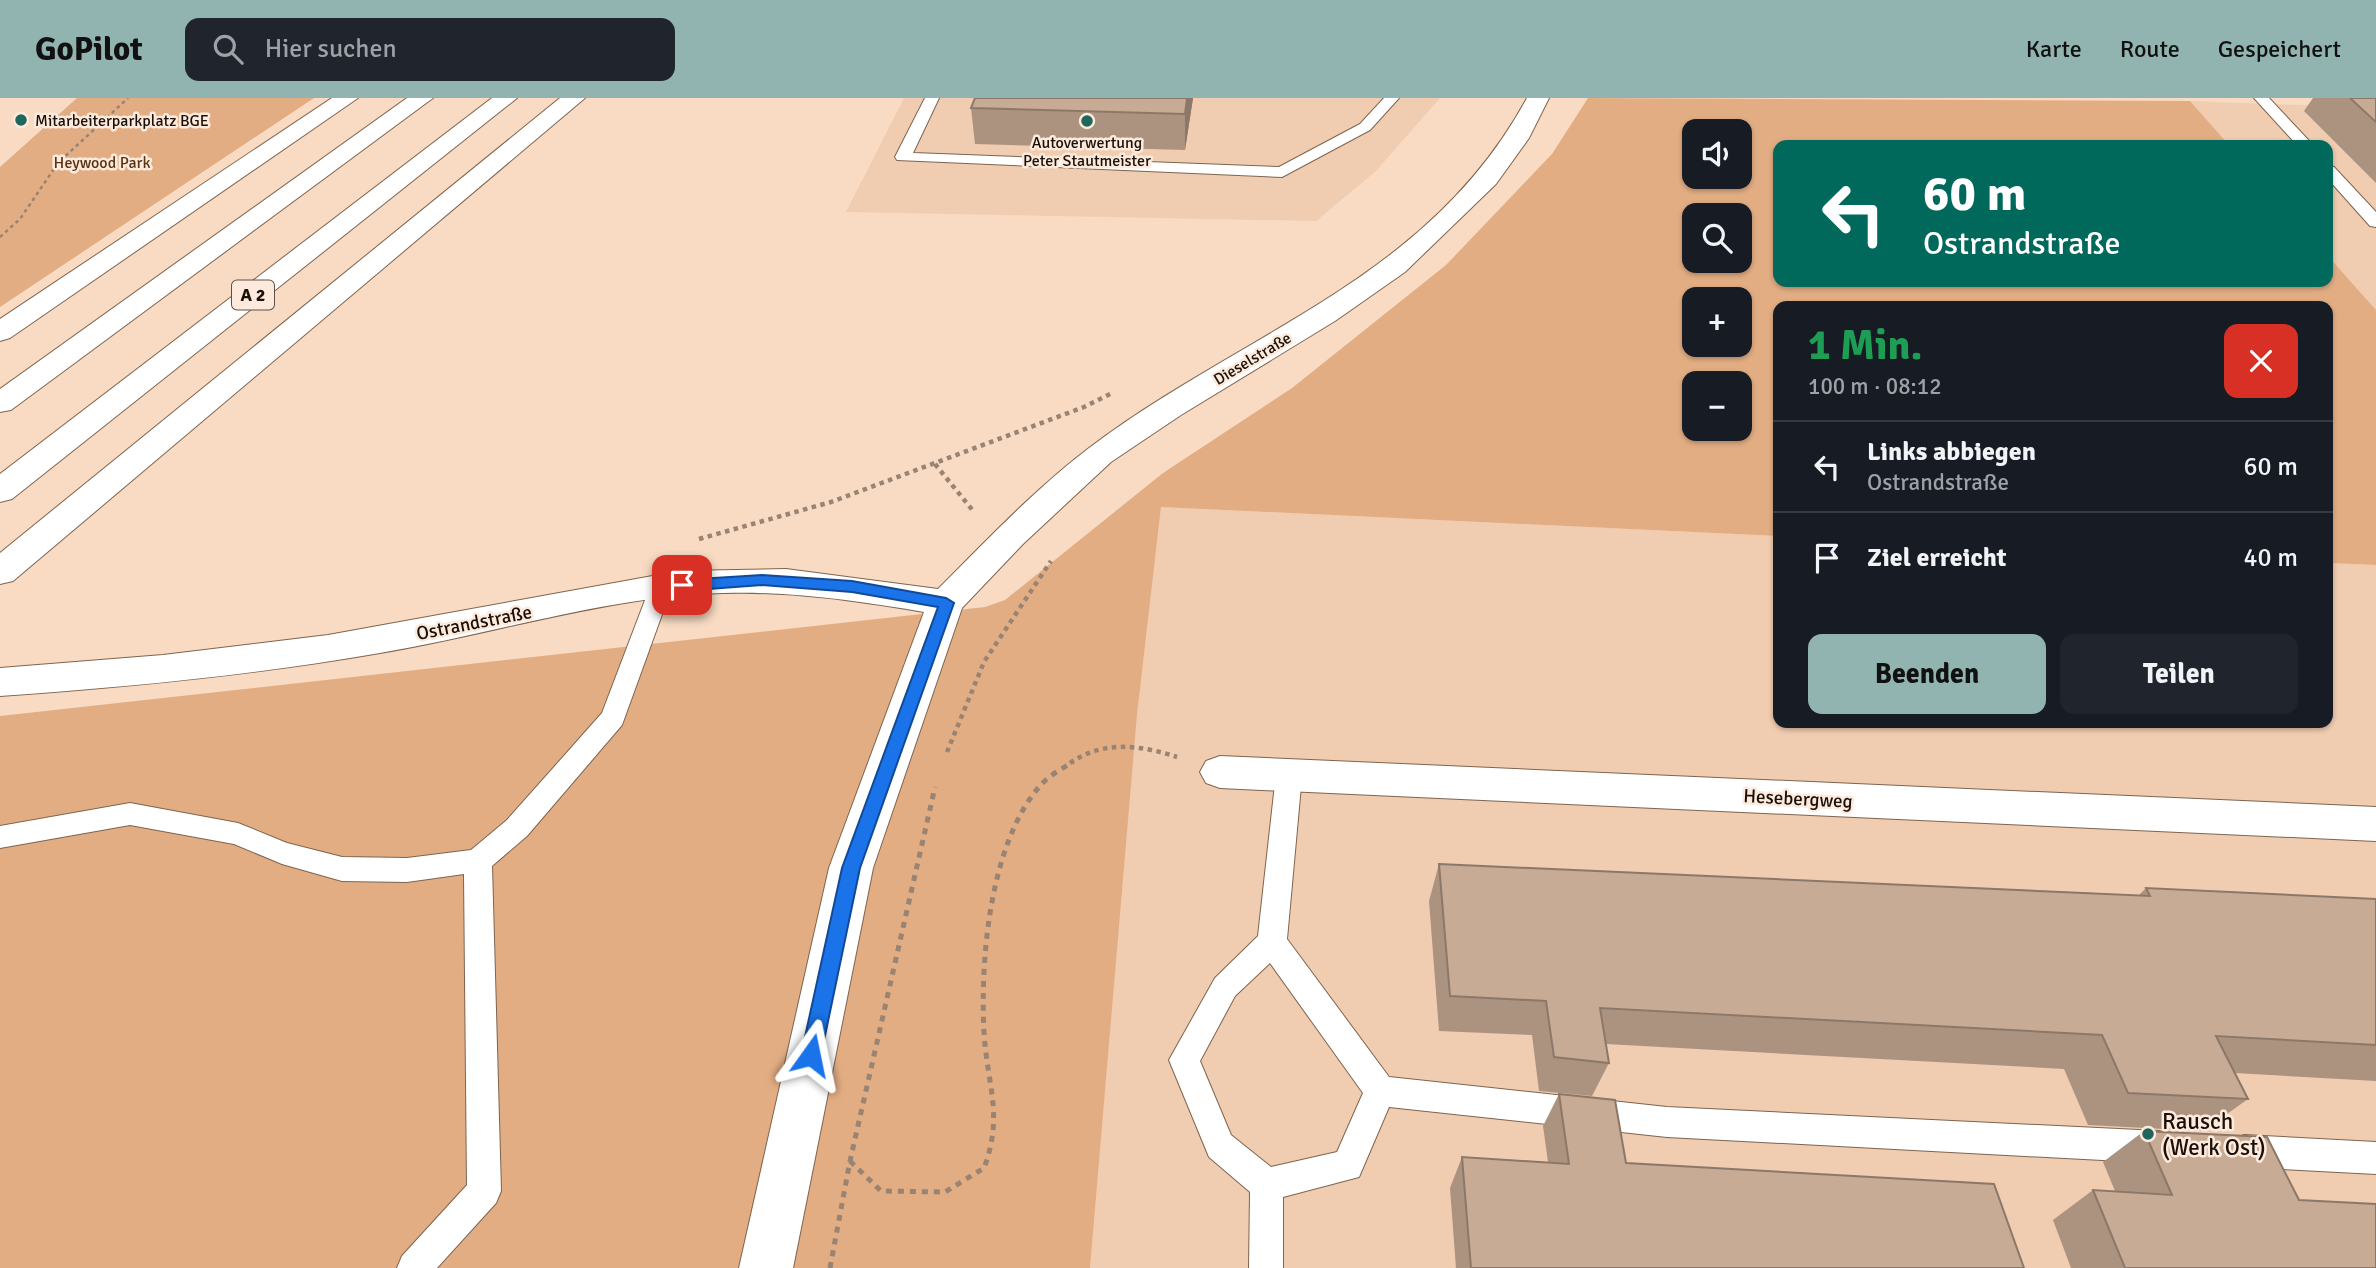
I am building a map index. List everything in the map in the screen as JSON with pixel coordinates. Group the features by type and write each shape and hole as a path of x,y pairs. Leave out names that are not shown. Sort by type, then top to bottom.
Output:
{"main road":[{"path":"0,332 347,98"},
{"path":"0,403 422,98"},
{"name":"A 2","path":"0,491 506,98"},
{"path":"0,572 574,98"},
{"name":"Dieselstraße","path":"946,603 1011,536 1100,455 1181,401 1325,315 1395,266 1487,179 1517,138 1538,98"},
{"name":"Ostrandstraße","path":"13,681 265,656 432,631 661,587 762,580 852,587 946,603"},
{"path":"766,1268 851,868 946,603"},
{"name":"Hesebergweg","path":"1220,772 2376,824"}],"lane":[{"path":"932,98 903,157 1282,172 1365,127 1392,98"},
{"path":"2261,98 2300,140"},
{"path":"2333,175 2376,222"},
{"path":"0,836 130,814 238,834 282,853 342,869 407,870 478,861 517,828 613,718 661,587"},
{"path":"1267,1184 1220,1146 1184,1060 1225,987 1272,942 1289,775"},
{"path":"414,1268 484,1191 478,861"},
{"path":"1272,942 1380,1091 1667,1122 2376,1158"},
{"path":"1267,1184 1347,1166 1380,1091"},
{"path":"1266,1268 1267,1184"}],"path":[{"path":"0,237 20,219 58,163 128,98"},
{"path":"935,464 1084,407 1121,388"},
{"path":"943,762 984,662 1059,549"},
{"path":"850,1161 881,1191 945,1192 984,1168 995,1134 984,1031 989,935 996,885 1018,824 1038,787 1078,757 1107,746 1145,745 1220,772"},
{"path":"830,1268 850,1161 938,774"}],"shaded area":[{"path":"904,98 1440,98 1376,171 1316,221 846,212"},
{"path":"2190,101 2376,108 2376,310 2333,262 2333,140 2225,140"},
{"path":"1161,507 1773,536 1773,728 2333,728 2333,563 2376,565 2376,1268 1090,1268 1137,715"}],"green space":[{"name":"Heywood Park","path":"77,98 314,98 0,307 0,167"},
{"path":"1588,98 2190,101 2225,140 1773,140 1773,287 2333,287 2333,262 2376,310 2376,565 2333,563 2333,301 1773,301 1773,536 1161,507 1137,715 1090,1268 0,1268 0,716 985,607 1005,600 1163,473 1292,388 1446,265 1552,154"}],"building":[{"path":"975,98 1187,98 1185,114 971,108"},
{"path":"2350,98 2376,98 2376,122"},
{"path":"1439,864 2150,896 2146,888 2376,899 2376,1045 2216,1036 2248,1099 2128,1093 2102,1035 1600,1008 1609,1063 1554,1057 1546,1001 1450,996"},
{"path":"1559,1094 1615,1100 1626,1163 1994,1184 2024,1268 1471,1268 1462,1157 1569,1164"},
{"path":"2144,1131 2267,1137 2299,1200 2376,1204 2376,1268 2125,1268 2093,1190 2172,1195"}],"place":[{"name":"Mitarbeiterparkplatz BGE","path":"21,120"},
{"name":"Autoverwertung Peter Stautmeister","path":"1087,121"},
{"name":"Rausch (Werk Ost)","path":"2148,1134"}],"route":[{"path":"682,585 762,580 852,587 946,603 851,868 811,1055"}]}
